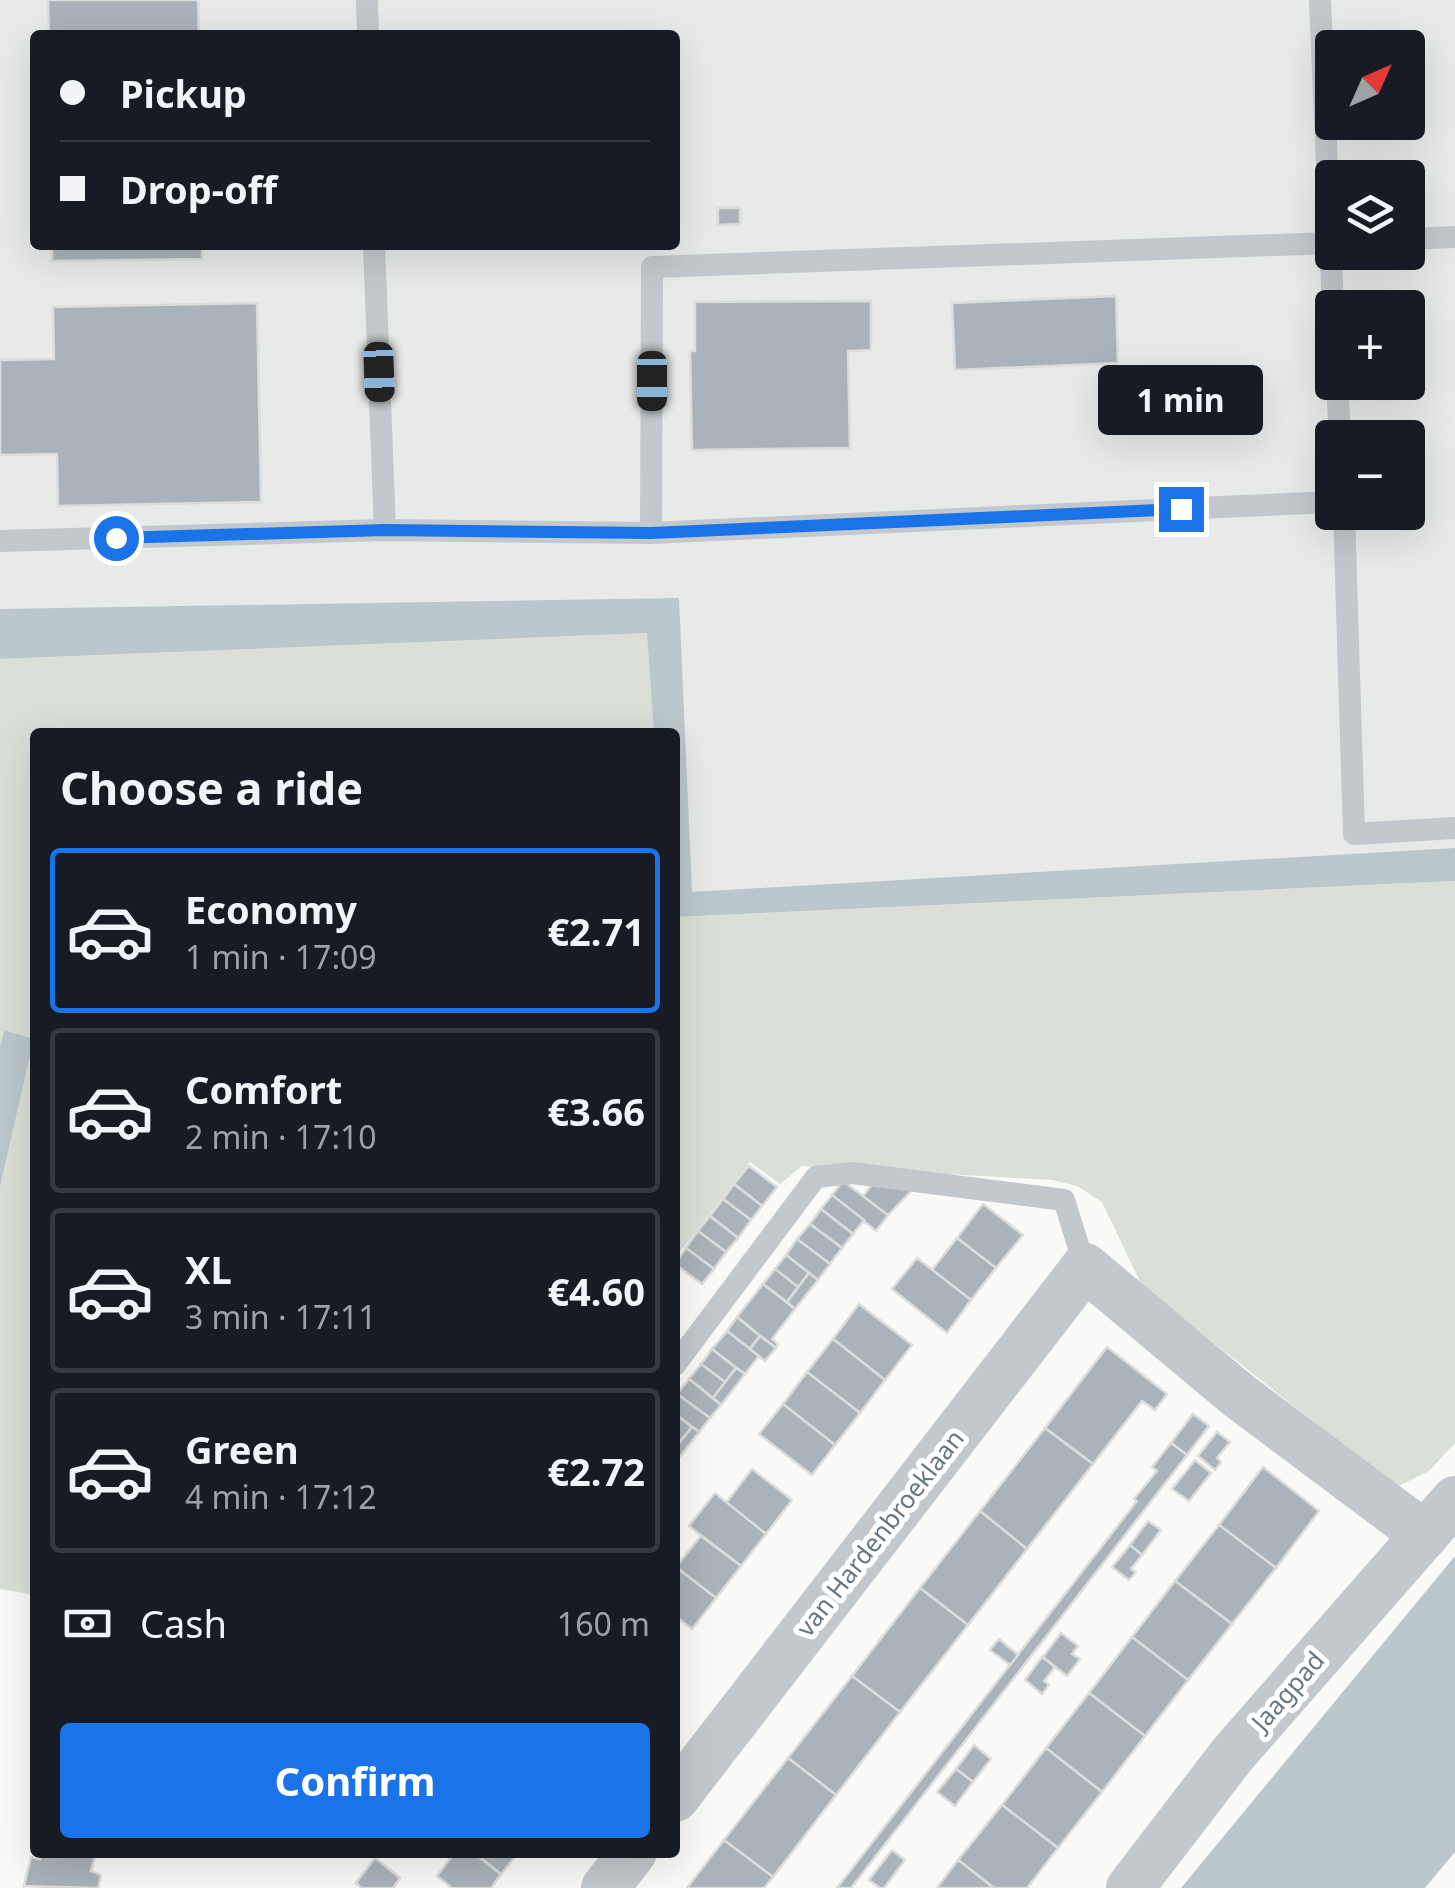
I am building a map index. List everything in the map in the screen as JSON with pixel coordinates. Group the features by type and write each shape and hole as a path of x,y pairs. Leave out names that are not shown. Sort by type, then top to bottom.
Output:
{"street":[{"path":"1085,1268 1238,1395 1440,1518"},
{"name":"van Hardenbroeklaan","path":"680,1792 1085,1268"},
{"name":"Jaagpad","path":"1130,1888 1232,1755 1440,1518"},
{"path":"606,1888 628,1858"}],"lane":[{"path":"367,0 368,30"},
{"path":"1320,0 1327,160"},
{"path":"1425,238 1455,237"},
{"path":"651,533 652,267 1315,244"},
{"path":"374,250 385,530"},
{"path":"0,541 385,530 651,533 1315,503"},
{"path":"1345,530 1354,834 1455,828"},
{"path":"680,1358 816,1177 852,1173 1064,1200 1085,1268"}],"shaded area":[{"path":"0,0 1455,0 1455,850 680,906 680,728 650,728 0,625"},
{"path":"679,598 692,892 1455,848 1455,881 680,917 680,728 654,728 647,633 0,659 0,609"},
{"path":"647,633 654,728 30,728 30,1038 4,1030 0,1047 0,659"},
{"path":"1455,881 1455,1443 1429,1471 1396,1487 1142,1286 1102,1202 1077,1186 1052,1180 802,1166 780,1184 750,1162 680,1252 680,917"},
{"path":"4,1030 30,1038 30,1056 0,1187 0,1047"},
{"path":"30,1056 30,1594 0,1589 0,1187"},
{"path":"1455,1556 1455,1852 1425,1888 1181,1888"}],"building":[{"path":"48,0 198,0 199,30 49,30"},
{"path":"718,208 740,208 740,224 718,225"},
{"path":"52,250 202,250 202,259 52,261"},
{"path":"1116,296 1118,363 955,370 952,303"},
{"path":"871,301 871,350 848,351 850,448 692,450 690,351 695,351 695,302"},
{"path":"257,303 261,502 58,506 57,454 0,455 0,360 54,359 53,307"},
{"path":"749,1166 777,1187 762,1206 734,1184"},
{"path":"843,1181 888,1215 876,1231 832,1195"},
{"path":"874,1182 915,1187 888,1215 863,1196"},
{"path":"734,1184 762,1206 751,1220 723,1199"},
{"path":"832,1195 864,1220 853,1234 821,1209"},
{"path":"723,1199 751,1220 738,1238 710,1216"},
{"path":"983,1204 1023,1235 996,1268 957,1238"},
{"path":"821,1209 853,1234 842,1248 810,1224"},
{"path":"710,1216 738,1238 726,1252 698,1231"},
{"path":"810,1224 842,1248 830,1264 797,1239"},
{"path":"698,1231 726,1252 714,1269 686,1248"},
{"path":"957,1238 996,1268 971,1300 932,1270"},
{"path":"797,1239 830,1264 818,1280 786,1255"},
{"path":"686,1248 714,1269 702,1284 680,1268 680,1257"},
{"path":"786,1255 809,1273 798,1287 775,1269"},
{"path":"917,1258 971,1300 947,1333 892,1289"},
{"path":"775,1269 798,1287 787,1302 763,1284"},
{"path":"809,1273 818,1280 795,1309 787,1302"},
{"path":"763,1284 795,1309 772,1339 778,1344 776,1348 737,1317"},
{"path":"859,1304 912,1345 885,1380 833,1339"},
{"path":"737,1317 760,1336 750,1349 727,1331"},
{"path":"727,1331 759,1356 745,1374 712,1349"},
{"path":"760,1336 776,1348 765,1361 750,1349"},
{"path":"833,1339 885,1380 860,1413 807,1372"},
{"path":"1107,1347 1167,1394 1155,1410 1142,1401 1093,1464 1045,1428"},
{"path":"712,1349 736,1368 725,1382 701,1364"},
{"path":"701,1364 725,1382 713,1398 689,1379"},
{"path":"736,1368 745,1374 721,1405 713,1398"},
{"path":"807,1372 860,1413 835,1445 783,1404"},
{"path":"689,1379 721,1405 710,1418 680,1396"},
{"path":"680,1396 710,1418 699,1432 680,1418"},
{"path":"783,1404 835,1445 812,1475 759,1434"},
{"path":"1193,1414 1209,1426 1187,1455 1171,1443"},
{"path":"680,1418 692,1427 680,1442"},
{"path":"692,1427 699,1432 680,1457 680,1442"},
{"path":"1045,1428 1093,1464 1027,1549 980,1511"},
{"path":"1217,1432 1230,1442 1217,1458 1221,1462 1215,1470 1198,1456"},
{"path":"1171,1443 1187,1455 851,1888 837,1888 1137,1501 1134,1499 1157,1471 1152,1467"},
{"path":"1195,1460 1211,1473 1189,1501 1172,1489"},
{"path":"1263,1467 1319,1511 1276,1568 1219,1525"},
{"path":"752,1469 792,1500 766,1534 726,1503"},
{"path":"715,1493 766,1534 741,1566 689,1526"},
{"path":"980,1511 1027,1549 968,1625 920,1588"},
{"path":"1148,1521 1161,1530 1142,1555 1130,1545"},
{"path":"1219,1525 1276,1568 1232,1624 1175,1581"},
{"path":"701,1536 741,1566 716,1598 680,1570 680,1562"},
{"path":"1130,1545 1142,1555 1131,1569 1136,1572 1129,1580 1112,1567"},
{"path":"680,1570 716,1598 692,1629 680,1620"},
{"path":"1175,1581 1232,1624 1188,1680 1132,1637"},
{"path":"920,1588 968,1625 900,1712 852,1676"},
{"path":"1061,1633 1078,1646 1072,1654 1080,1659 1067,1676 1043,1657"},
{"path":"1132,1637 1188,1680 1145,1736 1089,1693"},
{"path":"999,1639 1018,1655 1010,1665 990,1650"},
{"path":"1042,1657 1055,1667 1044,1681 1049,1685 1042,1694 1025,1680"},
{"path":"852,1676 900,1712 836,1795 788,1758"},
{"path":"1089,1693 1145,1736 1102,1792 1046,1748"},
{"path":"974,1745 991,1759 973,1782 956,1769"},
{"path":"1046,1748 1102,1792 1058,1848 1002,1805"},
{"path":"788,1758 836,1795 773,1877 724,1840"},
{"path":"956,1769 973,1782 955,1806 937,1792"},
{"path":"1002,1805 1058,1848 1027,1888 994,1888 958,1860"},
{"path":"724,1840 773,1877 764,1888 687,1888"},
{"path":"892,1850 905,1860 880,1888 869,1880"},
{"path":"31,1858 94,1858 91,1871 101,1875 98,1888 24,1886"},
{"path":"375,1858 400,1878 393,1888 362,1888 356,1883"},
{"path":"450,1858 481,1858 501,1874 491,1888 452,1888 437,1876"},
{"path":"481,1858 514,1858 501,1874"},
{"path":"958,1860 994,1888 937,1888"}],"route":[{"path":"116,538 385,530 651,533 1181,509"}]}
